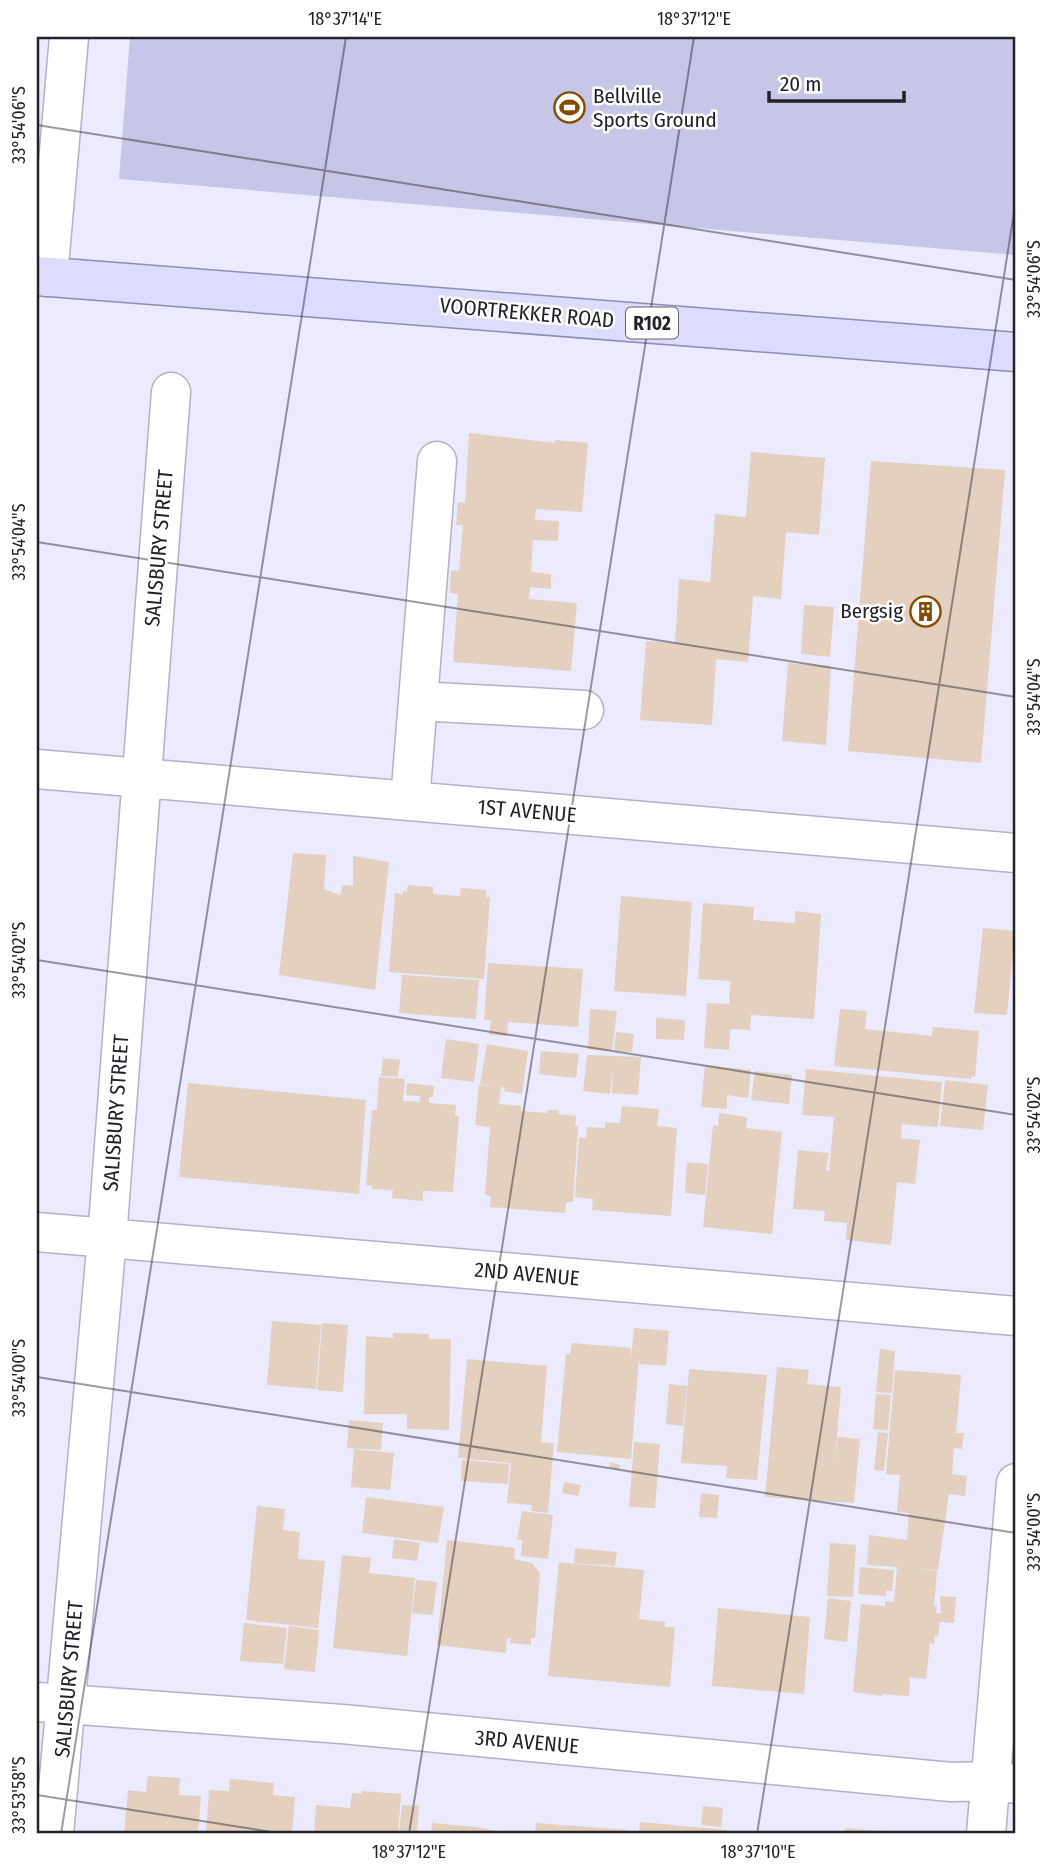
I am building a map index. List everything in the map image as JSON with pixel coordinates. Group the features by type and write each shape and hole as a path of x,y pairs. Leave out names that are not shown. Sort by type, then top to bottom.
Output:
{"main road":[{"name":"VOORTREKKER ROAD","path":"42,277 1016,352"}],"street":[{"path":"42,277 69,37"},
{"name":"SALISBURY STREET","path":"54,1834 52,1703 107,1238 171,392"},
{"path":"410,801 437,461"},
{"path":"418,701 584,710"},
{"name":"1ST AVENUE","path":"37,769 1016,853"},
{"name":"2ND AVENUE","path":"37,1233 1016,1316"},
{"path":"986,1834 1004,1782 1016,1483"},
{"name":"3RD AVENUE","path":"52,1703 356,1726 951,1782 1004,1782"}],"shaded area":[{"name":"Bellville Sports Ground","path":"130,37 1016,37 1016,255 119,179"}],"building":[{"path":"469,433 555,443 555,440 588,443 582,512 536,509 535,520 559,521 558,541 533,540 531,572 551,574 551,589 530,587 529,599 577,603 571,671 453,662 458,594 450,593 451,570 459,571 463,525 456,525 458,502 465,503"},
{"path":"751,452 825,458 819,535 786,532 781,599 753,596 748,662 716,659 712,725 640,720 646,641 675,643 679,579 710,582 715,514 746,517"},
{"name":"Bergsig","path":"871,461 1005,470 981,763 848,751"},
{"path":"804,605 834,607 830,657 801,654"},
{"path":"788,663 831,666 826,745 782,741"},
{"path":"293,853 326,855 324,889 340,895 343,885 353,886 353,856 389,862 375,990 279,975"},
{"path":"408,885 433,887 433,894 460,896 461,888 486,890 486,897 490,897 484,979 389,972 395,893 407,892"},
{"path":"621,896 692,902 686,996 614,991"},
{"path":"703,903 754,907 753,920 795,923 795,911 821,914 814,1019 751,1015 750,1030 730,1029 729,1050 704,1048 707,1003 729,1004 730,981 698,979"},
{"path":"983,928 1015,931 1007,1015 974,1013"},
{"path":"488,963 583,969 578,1027 508,1022 507,1036 489,1035 491,1020 484,1020"},
{"path":"402,975 479,980 476,1019 399,1013"},
{"path":"590,1009 617,1011 612,1051 588,1049"},
{"path":"840,1009 867,1011 865,1029 932,1036 933,1027 979,1031 975,1077 972,1076 971,1079 834,1066"},
{"path":"656,1018 685,1020 684,1040 656,1039"},
{"path":"616,1032 634,1034 632,1052 614,1051"},
{"path":"446,1039 479,1044 474,1082 441,1078"},
{"path":"487,1044 528,1051 522,1094 504,1091 505,1088 501,1087 499,1104 521,1106 521,1111 547,1113 548,1110 559,1110 558,1114 576,1116 575,1126 578,1126 573,1202 566,1202 565,1213 490,1207 491,1196 485,1195 490,1127 475,1125 479,1085 493,1086 480,1084"},
{"path":"541,1051 579,1054 576,1078 539,1074"},
{"path":"587,1055 641,1057 638,1095 612,1093 613,1068 610,1094 583,1091"},
{"path":"383,1058 400,1060 398,1077 381,1076"},
{"path":"705,1065 751,1070 748,1098 727,1095 727,1109 701,1107"},
{"path":"806,1069 942,1082 938,1127 902,1124 901,1138 920,1140 915,1184 897,1182 891,1245 846,1240 847,1223 824,1221 825,1211 793,1209 798,1150 829,1153 826,1171 829,1171 834,1117 802,1115"},
{"path":"755,1071 792,1075 789,1104 751,1100"},
{"path":"379,1077 405,1079 403,1101 420,1102 420,1096 406,1095 407,1083 434,1086 433,1097 429,1097 429,1103 456,1105 455,1116 459,1116 453,1192 423,1191 423,1201 392,1198 393,1190 372,1189 372,1186 366,1185 372,1110 377,1110"},
{"path":"945,1080 988,1085 983,1130 940,1126"},
{"path":"188,1083 366,1100 359,1194 179,1177"},
{"path":"622,1106 659,1109 657,1126 677,1128 671,1216 592,1210 593,1199 575,1197 579,1137 586,1138 587,1127 605,1128 605,1122 620,1123"},
{"path":"719,1113 747,1117 746,1128 782,1132 772,1234 703,1227 713,1125 718,1126"},
{"path":"687,1162 708,1164 705,1195 685,1193"},
{"path":"272,1321 321,1325 316,1389 267,1385"},
{"path":"322,1323 348,1325 343,1392 317,1390"},
{"path":"634,1328 669,1331 666,1366 640,1364 639,1359 631,1459 557,1452 566,1354 570,1354 572,1343 631,1348 631,1359"},
{"path":"393,1333 429,1334 429,1339 451,1339 449,1430 407,1429 407,1414 364,1414 366,1336 393,1338"},
{"path":"880,1349 895,1351 892,1393 876,1392"},
{"path":"467,1359 547,1366 541,1442 554,1443 548,1513 531,1511 532,1505 507,1503 511,1463 458,1458"},
{"path":"777,1367 809,1370 807,1384 841,1387 835,1462 838,1437 860,1439 854,1503 765,1497"},
{"path":"689,1369 767,1375 757,1480 726,1478 727,1466 681,1463"},
{"path":"895,1370 961,1375 956,1433 964,1433 962,1449 954,1448 952,1474 967,1476 965,1496 949,1494 938,1570 916,1569 937,1571 934,1606 937,1607 936,1613 941,1613 940,1596 956,1597 954,1623 940,1622 938,1636 935,1635 934,1644 930,1643 926,1679 910,1677 909,1696 853,1692 861,1604 885,1606 885,1601 894,1602 897,1567 867,1565 869,1535 907,1540 909,1513 897,1512 900,1475 886,1474"},
{"path":"669,1384 687,1386 683,1426 666,1424"},
{"path":"876,1394 891,1395 888,1430 873,1429"},
{"path":"349,1420 383,1423 381,1450 347,1448"},
{"path":"878,1432 888,1433 884,1471 874,1470"},
{"path":"634,1442 660,1444 655,1508 629,1507"},
{"path":"354,1449 394,1453 390,1490 351,1487"},
{"path":"462,1460 509,1464 508,1484 461,1481"},
{"path":"610,1462 620,1465 619,1470 609,1467"},
{"path":"564,1482 581,1485 578,1496 562,1493"},
{"path":"701,1493 719,1495 717,1518 699,1517"},
{"path":"366,1497 444,1507 438,1543 362,1533"},
{"path":"257,1506 285,1509 283,1530 300,1532 298,1559 325,1561 318,1628 246,1620"},
{"path":"522,1511 553,1515 548,1559 521,1556 522,1540 517,1540"},
{"path":"394,1539 420,1543 417,1561 392,1558"},
{"path":"447,1540 515,1548 514,1559 532,1563 540,1573 535,1638 531,1638 531,1645 510,1643 511,1638 507,1638 506,1653 437,1645"},
{"path":"830,1543 856,1545 853,1597 827,1596"},
{"path":"575,1548 617,1552 615,1566 574,1563"},
{"path":"342,1555 371,1558 369,1573 415,1578 407,1656 333,1648"},
{"path":"559,1562 644,1570 639,1619 665,1622 665,1627 675,1627 670,1687 548,1676"},
{"path":"860,1567 894,1570 892,1591 886,1591 886,1596 858,1594"},
{"path":"416,1580 437,1582 433,1615 412,1613"},
{"path":"828,1598 851,1601 847,1642 824,1639"},
{"path":"718,1608 810,1617 804,1694 712,1686"},
{"path":"244,1623 287,1628 283,1664 240,1661"},
{"path":"289,1626 319,1630 315,1672 284,1669"},
{"path":"148,1776 180,1778 179,1795 201,1796 198,1834 124,1834 128,1790 146,1792"},
{"path":"230,1779 274,1783 273,1795 295,1797 292,1834 206,1834 209,1790 229,1791"},
{"path":"362,1791 401,1794 398,1834 314,1834 316,1805 350,1808 352,1793 362,1794"},
{"path":"402,1805 419,1806 417,1834 399,1834"},
{"path":"703,1806 723,1808 721,1827 701,1825"},
{"path":"640,1822 727,1830 727,1834 639,1834"},
{"path":"432,1823 476,1827 502,1834 431,1834"},
{"path":"536,1823 627,1830 627,1834 535,1834"},
{"path":"845,1828 897,1832 897,1834 844,1834"}],"place":[{"name":"Bellville Sports Ground","path":"570,108"},
{"name":"Bergsig","path":"926,611"}]}
